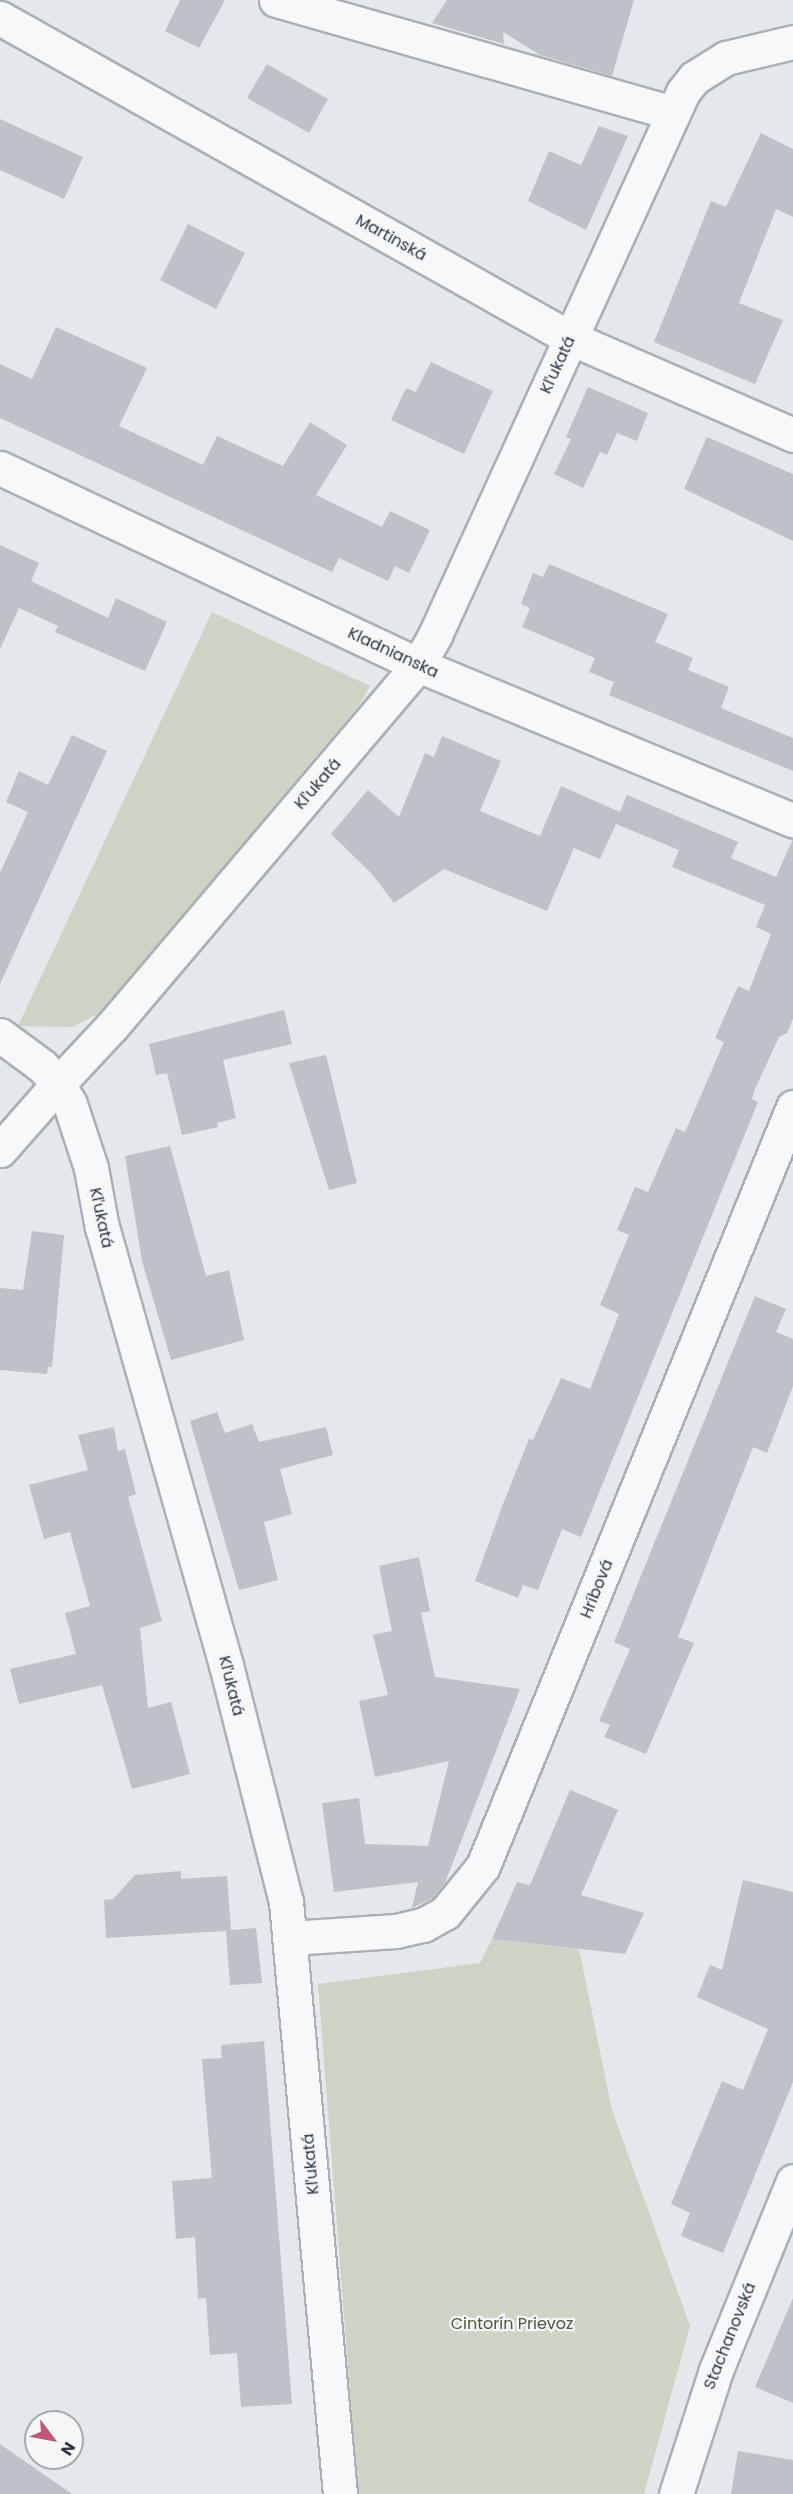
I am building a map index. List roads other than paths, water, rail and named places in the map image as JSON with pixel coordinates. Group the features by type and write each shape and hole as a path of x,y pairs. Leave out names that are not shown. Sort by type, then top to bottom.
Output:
{"street":[{"path":"276,0 673,113"},
{"name":"Martinská","path":"0,18 570,338 793,435"},
{"name":"Kľukatá","path":"340,2494 286,1902 226,1665 102,1228 91,1168 70,1104 58,1083 113,1025 418,665 683,92 711,66 742,53 793,42"},
{"name":"Kladnianska","path":"0,468 418,665 793,820"},
{"path":"0,1035 42,1066 58,1083 0,1150"},
{"name":"Hríbová","path":"290,1938 396,1931 423,1925 445,1913 483,1866 793,1107"},
{"name":"Stachanovská","path":"676,2494 716,2370 793,2181"}],"park label":[{"name":"Cintorín Prievoz","path":"512,2324"}]}
